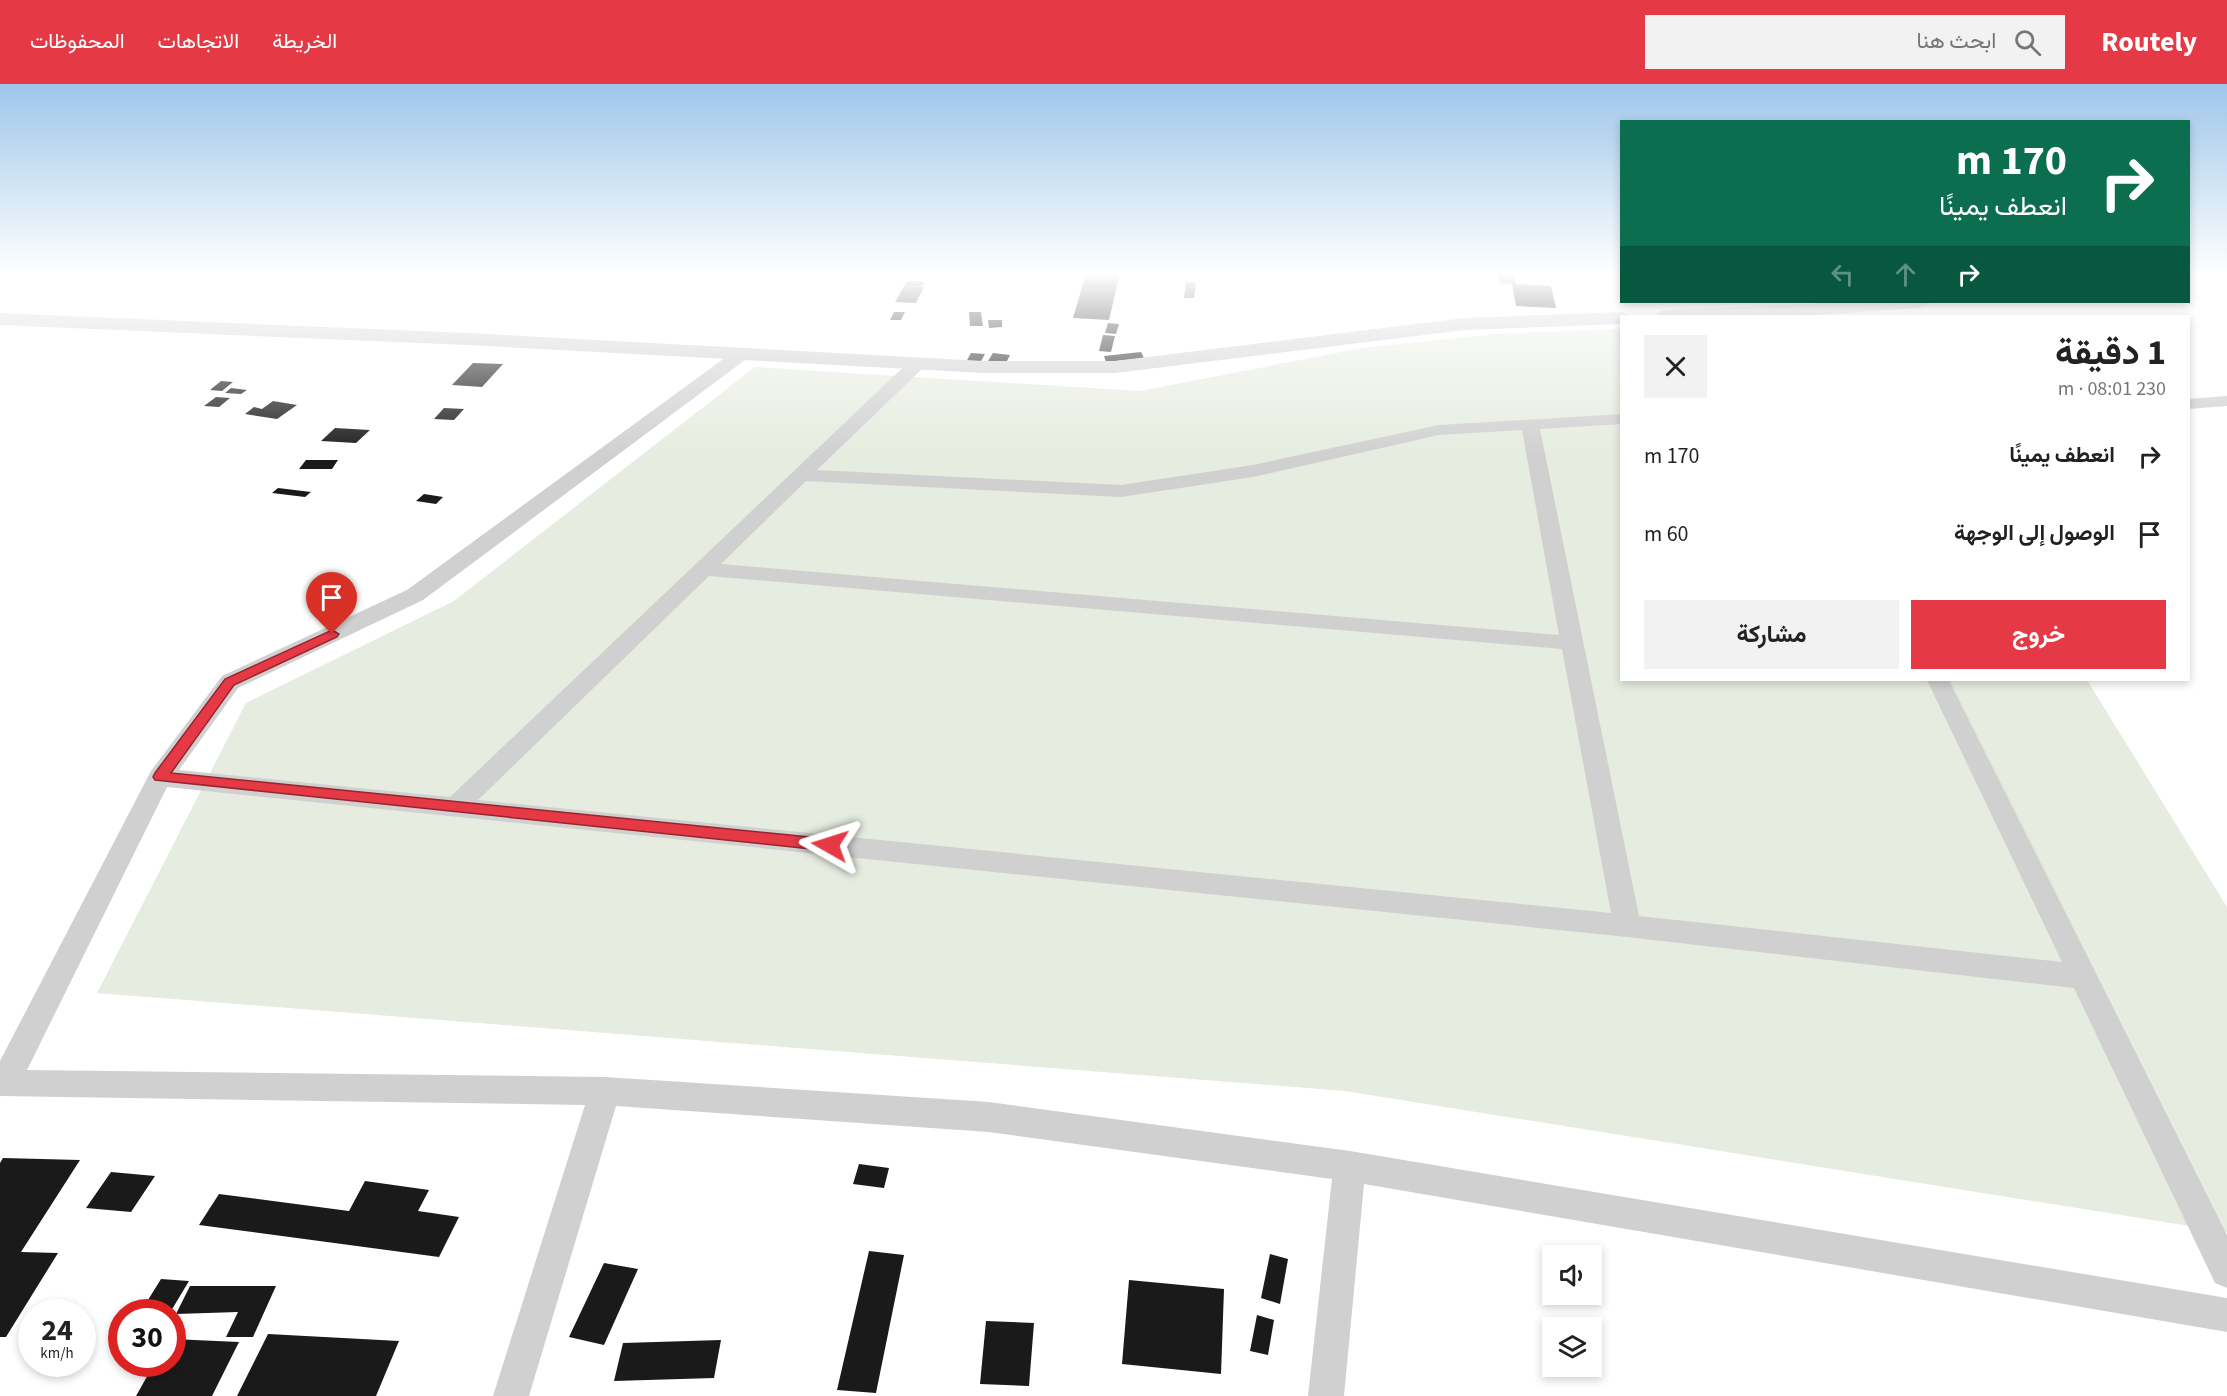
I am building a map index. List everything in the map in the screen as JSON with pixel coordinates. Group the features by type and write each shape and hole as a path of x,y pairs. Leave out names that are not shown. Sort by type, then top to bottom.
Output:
{"street":[{"path":"333,334 743,353 984,368 1115,367 1382,334"},
{"path":"743,353 415,595 230,682 160,777 2,1084 605,1091 989,1117 1350,1166 2227,1314"},
{"path":"455,807 918,363"},
{"path":"2190,404 2227,400"},
{"path":"802,475 1121,491 1253,471 1439,430 1620,419"},
{"path":"1530,426 1627,926"},
{"path":"703,569 1573,643"},
{"path":"1938,681 2227,1271"},
{"path":"160,777 1627,926 2085,977"},
{"path":"512,1396 605,1091"},
{"path":"1326,1396 1350,1166"}],"shaded area":[{"path":"1493,334 1620,334 1620,681 2088,681 2227,907 2227,1232 1345,1091 97,993 246,703 454,601 755,367 1140,391 1362,348"}],"building":[{"path":"1103,335 1115,336 1111,352 1099,351"},
{"path":"1141,352 1144,358 1106,362 1104,356"},
{"path":"971,353 985,354 980,363 966,362"},
{"path":"993,353 1010,355 1006,363 988,361"},
{"path":"473,363 503,364 482,387 452,385"},
{"path":"221,381 233,382 222,391 210,390"},
{"path":"231,388 247,390 241,394 225,393"},
{"path":"216,397 230,398 219,407 204,406"},
{"path":"273,401 297,405 277,419 245,414 254,407 262,409"},
{"path":"444,408 464,409 454,420 434,419"},
{"path":"335,428 370,430 356,443 321,441"},
{"path":"306,460 338,460 332,469 299,469"},
{"path":"278,488 311,492 305,497 272,493"},
{"path":"424,494 443,497 436,504 416,501"},
{"path":"3,1158 80,1160 21,1252 58,1253 30,1299 18,1299 18,1318 6,1337 0,1337 0,1163"},
{"path":"859,1164 889,1168 884,1188 853,1184"},
{"path":"111,1172 155,1176 131,1212 86,1208"},
{"path":"365,1181 429,1190 418,1211 459,1217 439,1257 199,1225 219,1194 349,1211"},
{"path":"869,1251 904,1255 876,1393 837,1390"},
{"path":"1270,1254 1288,1259 1280,1304 1261,1298"},
{"path":"604,1263 638,1269 604,1345 569,1337"},
{"path":"161,1279 189,1281 178,1299 149,1299"},
{"path":"1129,1280 1224,1289 1221,1374 1122,1364"},
{"path":"190,1286 276,1286 253,1337 226,1337 238,1312 186,1314 186,1299 184,1299"},
{"path":"1257,1315 1274,1320 1268,1355 1250,1351"},
{"path":"986,1321 1034,1323 1029,1386 980,1384"},
{"path":"268,1334 399,1341 376,1396 237,1396"},
{"path":"186,1340 239,1342 212,1396 136,1396 147,1377 186,1377"},
{"path":"721,1340 714,1378 614,1381 623,1343"}],"route":[{"path":"332,634 230,682 160,777 830,845"}]}
